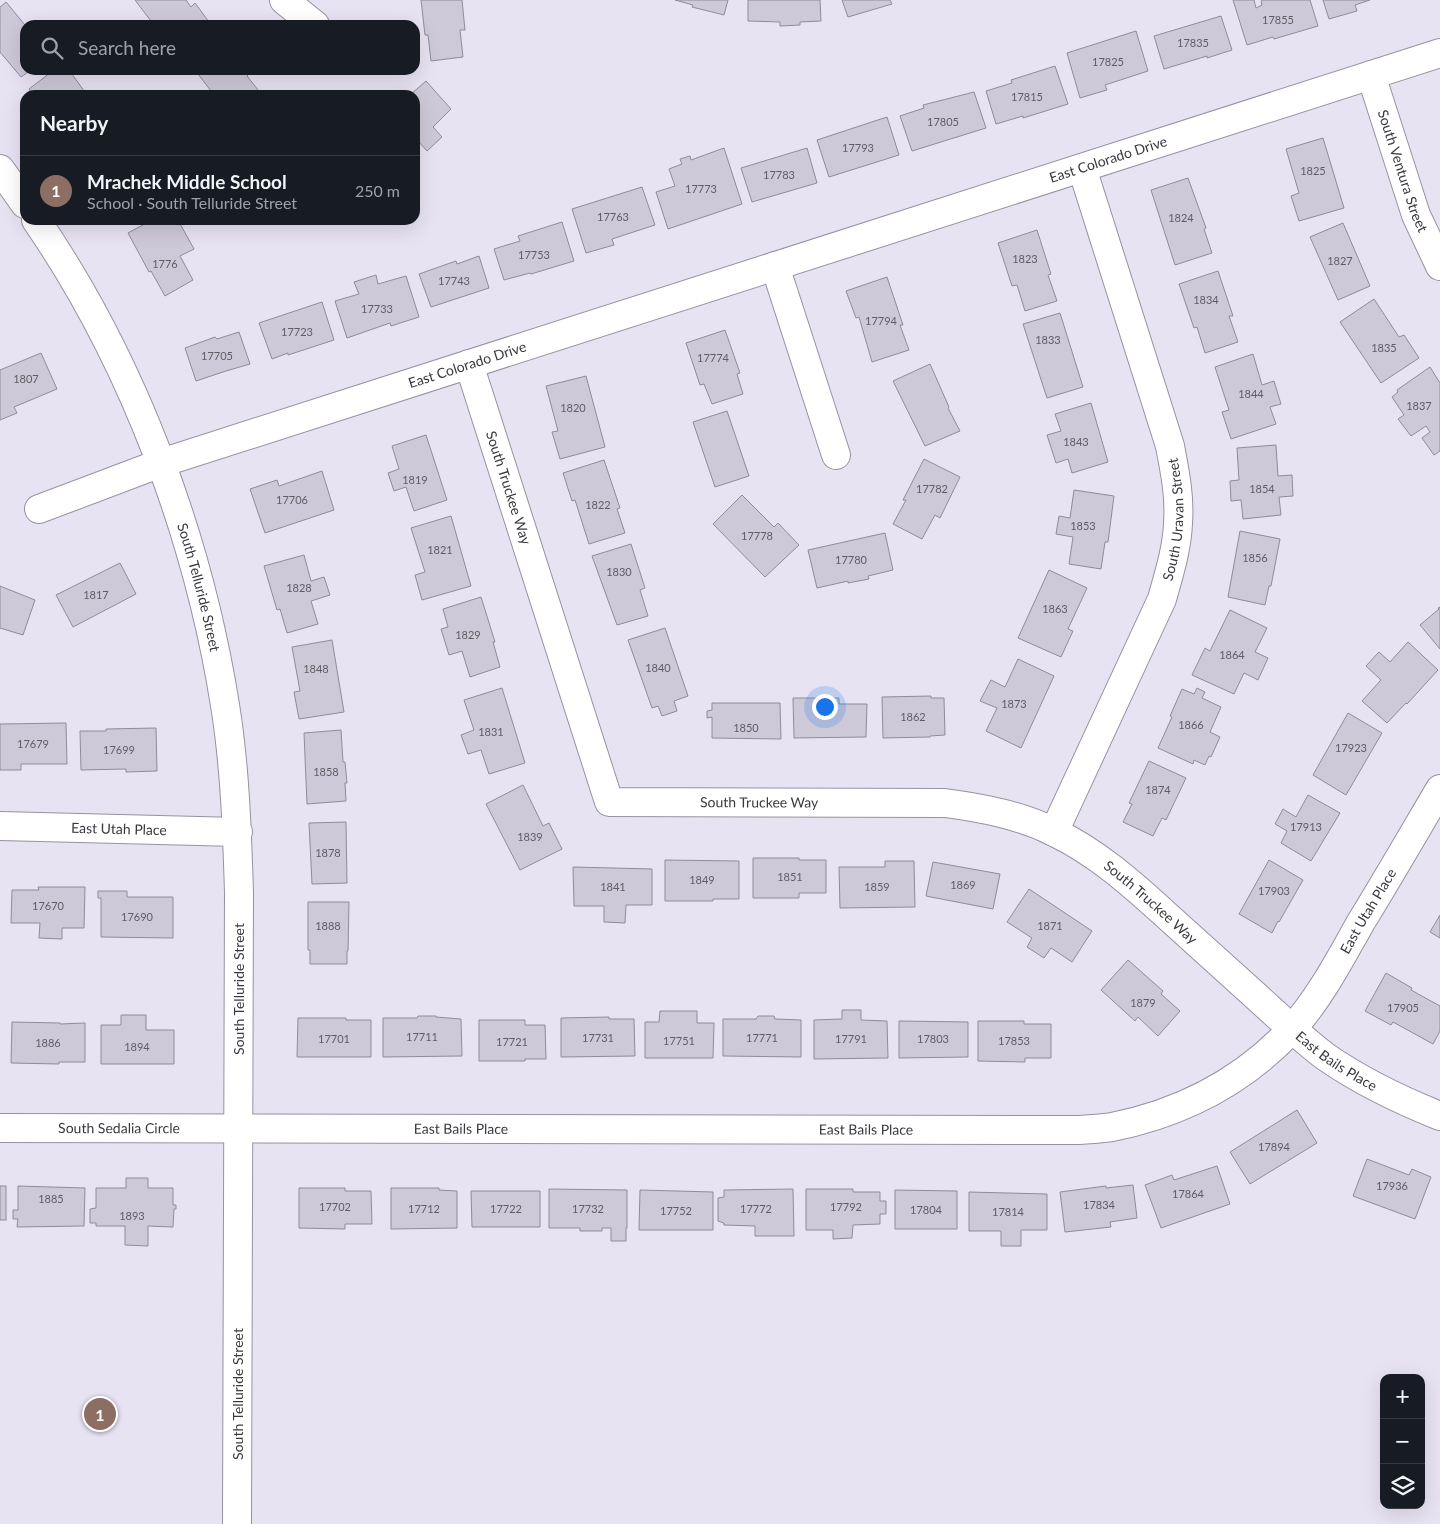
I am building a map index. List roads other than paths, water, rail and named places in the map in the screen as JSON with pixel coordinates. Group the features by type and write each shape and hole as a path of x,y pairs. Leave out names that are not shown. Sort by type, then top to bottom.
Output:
{"street":[{"path":"284,0 309,20"},
{"name":"East Colorado Drive","path":"161,463 1440,53"},
{"name":"South Ventura Street","path":"1371,75 1416,214 1440,266"},
{"name":"South Uravan Street","path":"1054,832 1162,599 1173,562 1178,524 1177,485 1170,446 1082,168"},
{"path":"0,169 20,197"},
{"name":"South Telluride Street","path":"39,225 73,278 103,334 131,390 161,463 184,531 199,584 216,653 226,715 238,832 239,892 237,1524"},
{"path":"775,266 836,455"},
{"name":"South Truckee Way","path":"469,364 609,802 945,803 977,807 1014,817 1054,832 1091,853 1130,882 1292,1029"},
{"path":"39,509 161,463"},
{"name":"East Utah Place","path":"1292,1029 1321,990 1440,789"},
{"name":"East Utah Place","path":"0,826 238,832"},
{"name":"East Bails Place","path":"238,1129 1078,1130 1110,1127 1157,1116 1188,1104 1230,1081 1269,1052 1292,1029 1326,1057 1363,1081 1402,1101 1440,1116"},
{"name":"South Sedalia Circle","path":"0,1128 238,1129"}],"place":[{"name":"Mrachek Middle School","path":"100,1414"}]}
